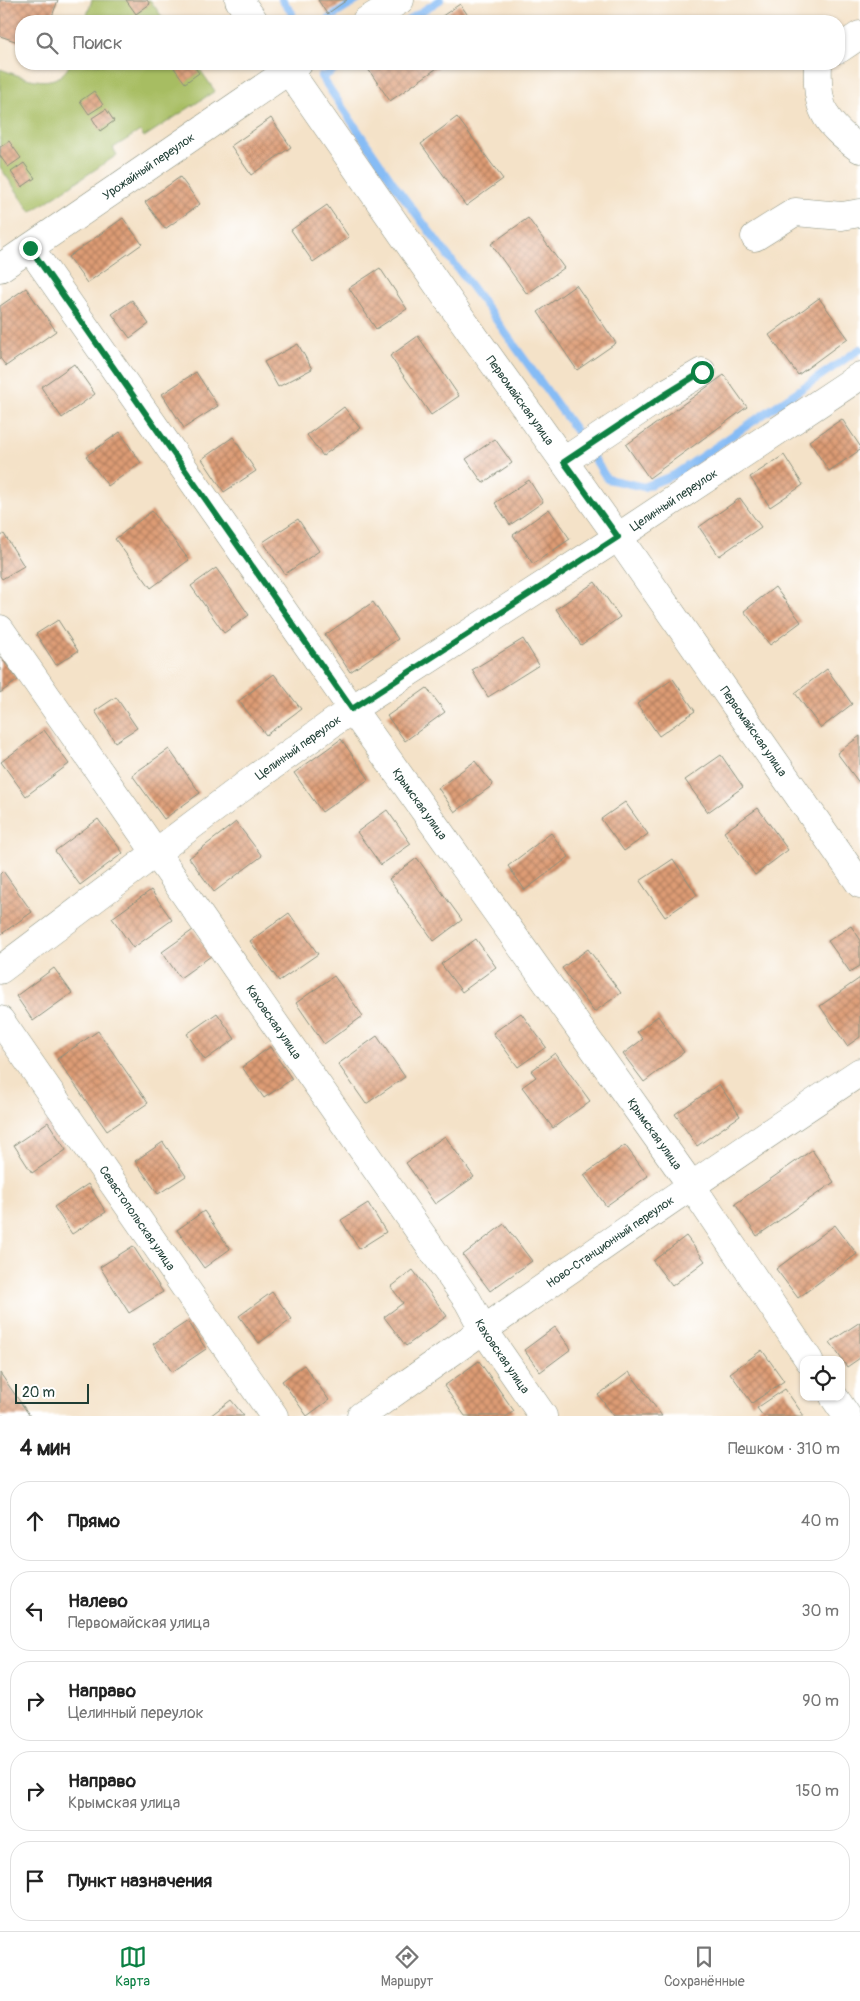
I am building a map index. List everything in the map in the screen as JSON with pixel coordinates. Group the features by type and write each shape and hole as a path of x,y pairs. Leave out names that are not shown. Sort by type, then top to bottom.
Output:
{"street":[{"path":"239,0 250,15"},
{"path":"376,15 400,0"},
{"path":"845,45 860,35"},
{"name":"Урожайный переулок","path":"0,268 284,70"},
{"name":"Первомайская улица","path":"293,70 451,304 618,537 860,884"},
{"path":"818,70 817,89 825,117 841,136 860,149"},
{"path":"755,238 796,212 842,216 860,213"},
{"name":"Крымская улица","path":"30,248 352,709 691,1185 806,1356"},
{"path":"564,462 702,372"},
{"name":"Целинный переулок","path":"0,970 247,784 352,709 859,378"},
{"name":"Каховская улица","path":"0,629 468,1301 483,1329 543,1416"},
{"name":"Севастопольская улица","path":"0,1020 274,1416"},
{"name":"Ново-Станционный переулок","path":"362,1416 483,1329 691,1185 860,1072"},
{"path":"837,1401 847,1416"}],"green space":[{"path":"92,0 150,0 161,15 87,15"},
{"path":"0,69 29,79 38,80 56,78 66,70 200,70 215,91 144,137 140,131 113,148 117,155 31,212 0,167"}],"building":[{"path":"0,0 58,0 52,15 15,15 15,41 0,36"},
{"path":"126,0 147,0 150,4 136,14"},
{"path":"318,0 347,0 327,14"},
{"path":"460,4 468,15 444,15"},
{"path":"175,70 197,70 199,73 185,83"},
{"path":"369,70 434,70 390,101"},
{"path":"94,91 103,105 89,114 80,101"},
{"path":"106,109 114,121 100,131 92,118"},
{"path":"457,117 503,179 466,206 421,144"},
{"path":"271,118 291,147 251,175 231,146"},
{"path":"9,141 21,158 8,167 0,156 0,147"},
{"path":"24,163 35,178 22,187 11,172"},
{"path":"180,177 200,204 165,229 145,202"},
{"path":"327,205 349,237 313,262 291,230"},
{"path":"123,218 142,244 87,283 68,257"},
{"path":"528,218 564,268 527,294 491,244"},
{"path":"380,268 407,309 376,329 349,288"},
{"path":"576,285 616,343 577,370 538,312"},
{"path":"26,288 56,331 6,366 0,358 0,306"},
{"path":"819,298 848,338 798,375 769,335"},
{"path":"132,300 149,324 130,338 112,314"},
{"path":"418,336 459,396 431,415 390,356"},
{"path":"298,344 312,369 278,387 264,362"},
{"path":"74,364 95,394 62,418 41,387"},
{"path":"196,372 218,406 184,428 162,394"},
{"path":"724,375 747,407 649,478 626,445"},
{"path":"344,407 360,428 323,456 307,435"},
{"path":"842,419 860,446 860,450 829,471 809,441"},
{"path":"120,432 141,463 108,486 86,456"},
{"path":"233,437 256,471 224,492 202,459"},
{"path":"495,439 512,463 483,483 466,459"},
{"path":"784,455 803,485 770,507 750,477"},
{"path":"529,480 543,502 510,525 495,503"},
{"path":"740,498 761,527 719,556 699,527"},
{"path":"549,509 570,539 533,564 513,535"},
{"path":"152,511 189,560 151,588 115,539"},
{"path":"298,519 319,551 285,574 263,542"},
{"path":"4,534 24,566 2,579 0,576 0,537"},
{"path":"216,568 249,615 224,633 191,586"},
{"path":"595,582 620,617 581,645 556,609"},
{"path":"775,587 801,622 770,645 744,611"},
{"path":"373,602 398,639 350,672 325,635"},
{"path":"58,620 78,651 56,665 36,634"},
{"path":"523,639 539,665 488,697 472,670"},
{"path":"0,656 18,680 0,693"},
{"path":"827,669 852,704 821,728 795,693"},
{"path":"274,674 301,709 266,735 239,701"},
{"path":"673,679 695,711 659,736 637,704"},
{"path":"427,688 445,712 405,741 387,716"},
{"path":"116,697 137,728 115,742 95,711"},
{"path":"44,730 69,764 26,796 1,762"},
{"path":"860,736 860,784 837,753"},
{"path":"341,739 369,779 322,812 294,773"},
{"path":"169,749 200,793 164,819 132,775"},
{"path":"721,755 743,787 708,812 685,780"},
{"path":"475,761 493,785 455,812 438,788"},
{"path":"625,802 648,834 624,851 601,819"},
{"path":"758,808 788,850 755,875 724,832"},
{"path":"387,810 411,844 381,865 357,832"},
{"path":"98,819 123,853 80,885 55,851"},
{"path":"236,822 262,856 214,892 189,858"},
{"path":"551,833 569,857 525,890 508,866"},
{"path":"417,858 462,920 434,941 389,879"},
{"path":"673,859 697,895 665,917 640,881"},
{"path":"3,871 32,912 0,935 0,874"},
{"path":"151,890 172,920 133,948 112,918"},
{"path":"289,913 318,954 279,981 250,941"},
{"path":"851,926 860,939 860,966 850,972 828,941"},
{"path":"193,930 211,956 180,978 162,952"},
{"path":"476,939 496,967 462,992 441,964"},
{"path":"588,949 621,993 594,1012 562,968"},
{"path":"54,968 72,993 33,1021 16,996"},
{"path":"334,976 363,1016 324,1044 296,1003"},
{"path":"860,978 860,1037 847,1046 820,1006"},
{"path":"217,1013 235,1039 205,1060 187,1034"},
{"path":"521,1013 546,1047 518,1067 493,1033"},
{"path":"658,1016 684,1052 644,1082 623,1054 643,1039 637,1032"},
{"path":"98,1031 148,1103 107,1131 57,1059"},
{"path":"377,1036 405,1077 366,1104 338,1064"},
{"path":"270,1047 292,1079 264,1098 242,1067"},
{"path":"555,1053 590,1101 553,1128 522,1087 536,1077 531,1071"},
{"path":"719,1084 740,1116 697,1146 675,1114"},
{"path":"48,1122 66,1150 32,1173 14,1145"},
{"path":"445,1136 474,1177 435,1204 406,1163"},
{"path":"163,1142 186,1176 158,1194 135,1161"},
{"path":"625,1145 648,1176 606,1206 584,1175"},
{"path":"812,1150 834,1182 757,1236 735,1204"},
{"path":"88,1184 106,1212 72,1234 54,1207"},
{"path":"368,1203 386,1232 359,1249 341,1220"},
{"path":"204,1211 230,1249 204,1268 177,1230"},
{"path":"504,1224 532,1261 490,1291 463,1255"},
{"path":"835,1225 857,1254 798,1298 776,1269"},
{"path":"686,1236 705,1261 672,1286 653,1261"},
{"path":"133,1246 163,1292 129,1313 100,1267"},
{"path":"413,1270 447,1316 406,1346 384,1317 403,1303 391,1287"},
{"path":"272,1292 292,1319 259,1343 239,1316"},
{"path":"188,1321 206,1349 172,1372 153,1344"},
{"path":"860,1322 860,1358 847,1367 845,1356 840,1356 830,1342"},
{"path":"555,1327 571,1349 540,1372 524,1350"},
{"path":"762,1350 784,1381 752,1403 730,1373"},
{"path":"479,1361 514,1411 507,1416 465,1416 444,1386"},
{"path":"304,1365 329,1400 307,1416 282,1381"},
{"path":"629,1372 662,1416 614,1416 598,1395"},
{"path":"0,1373 30,1416 0,1416"},
{"path":"785,1389 804,1416 763,1416 757,1408"},
{"path":"231,1400 244,1416 210,1416"}],"waterway":[{"path":"282,0 292,15"},
{"path":"334,15 358,0"},
{"path":"416,15 440,0"},
{"path":"322,78 334,70"},
{"path":"321,76 396,187 486,306 582,439 607,479 644,487 674,475 860,349"}],"route":[{"path":"30,248 352,709 618,537 564,462 702,372"}]}
